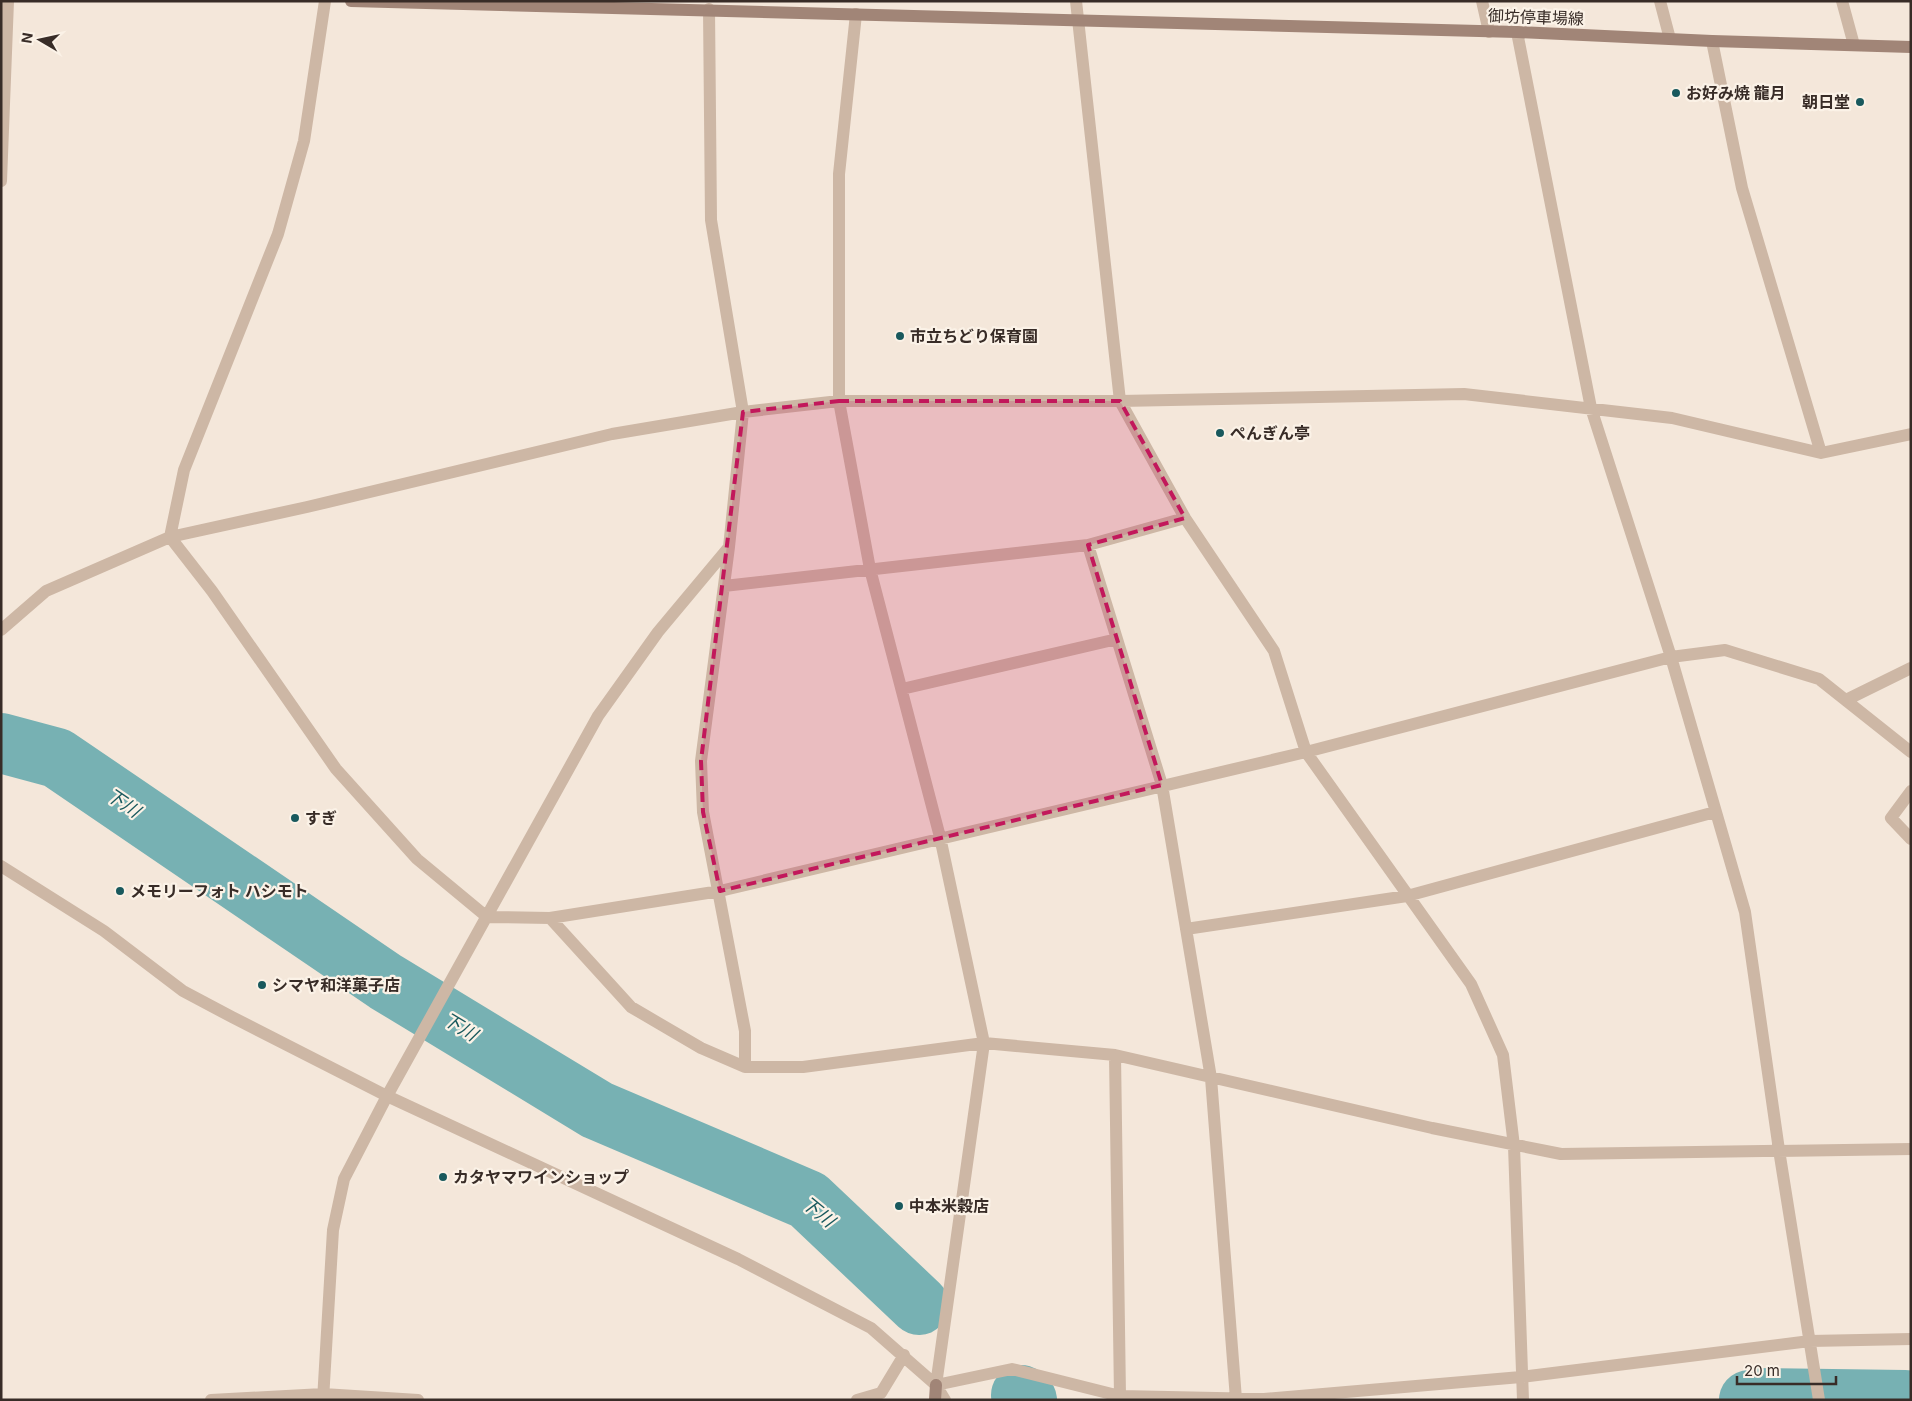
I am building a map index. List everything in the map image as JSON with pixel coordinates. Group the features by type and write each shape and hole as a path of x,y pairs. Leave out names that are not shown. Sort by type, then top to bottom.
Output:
{"main road":[{"name":"御坊停車場線","path":"350,1 709,9 855,7 1078,19 1517,32 1712,42 1911,47"},
{"path":"935,1400 936,1385"}],"street":[{"path":"1,181 8,1"},
{"path":"325,1 304,141 278,234 184,470 170,537 212,591 336,769 417,859 487,917 550,918 720,891 940,837 1306,752 1671,657 1725,650 1819,679 1911,752"},
{"path":"1076,1 1120,401 1186,518 1274,651 1306,752 1471,984 1503,1055 1514,1146 1523,1400"},
{"path":"1482,1 1489,32"},
{"path":"1660,1 1670,40"},
{"path":"1842,1 1854,45"},
{"path":"855,7 839,174 839,401 870,569 940,837 984,1043 936,1385"},
{"path":"709,9 712,220 742,412 729,547 701,761 703,812 720,891 745,1031 745,1066"},
{"path":"1517,32 1591,408 1671,657 1744,912 1779,1150 1820,1400"},
{"path":"1712,42 1742,188 1821,453"},
{"path":"1,630 46,591 170,537 316,505 612,434 742,412 839,401 1120,401 1464,394 1672,418 1821,453 1911,434"},
{"path":"724,586 1088,545 1186,518"},
{"path":"1088,545 1162,785 1211,1078 1236,1399"},
{"path":"323,1397 332,1230 344,1179 387,1096 598,716 658,632 729,547"},
{"path":"902,689 1117,639"},
{"path":"1846,700 1911,668"},
{"path":"1911,791 1891,818 1911,839"},
{"path":"1186,929 1407,896 1715,812"},
{"path":"1,866 104,931 183,990 387,1096 738,1259 871,1328 936,1385 945,1400"},
{"path":"550,918 632,1007 701,1048 745,1066 803,1067 984,1043 1115,1056 1514,1146 1561,1154 1911,1149"},
{"path":"1115,1056 1120,1396"},
{"path":"936,1385 1012,1369 1120,1396 1264,1399 1521,1377 1810,1341 1911,1339"},
{"path":"857,1400 881,1393 904,1355"},
{"path":"212,1400 323,1397 418,1400"}],"highlighted area":[{"path":"839,401 1120,401 1185,518 1088,545 1162,785 720,891 703,812 701,761 743,412"}],"waterway":[{"name":"下川","path":"1,743 57,758 386,982 597,1110 808,1200 919,1305"},
{"name":"下川","path":"1021,1395 1027,1400"},
{"name":"下川","path":"1749,1400 1757,1398 1905,1400"}],"place":[{"name":"お好み焼 龍月","path":"1676,93"},
{"name":"朝日堂","path":"1860,102"},
{"name":"市立ちどり保育園","path":"900,336"},
{"name":"ぺんぎん亭","path":"1220,433"},
{"name":"すぎ","path":"295,818"},
{"name":"メモリーフォト ハシモト","path":"120,891"},
{"name":"シマヤ和洋菓子店","path":"262,985"},
{"name":"カタヤマワインショップ","path":"443,1177"},
{"name":"中本米穀店","path":"899,1206"}]}
